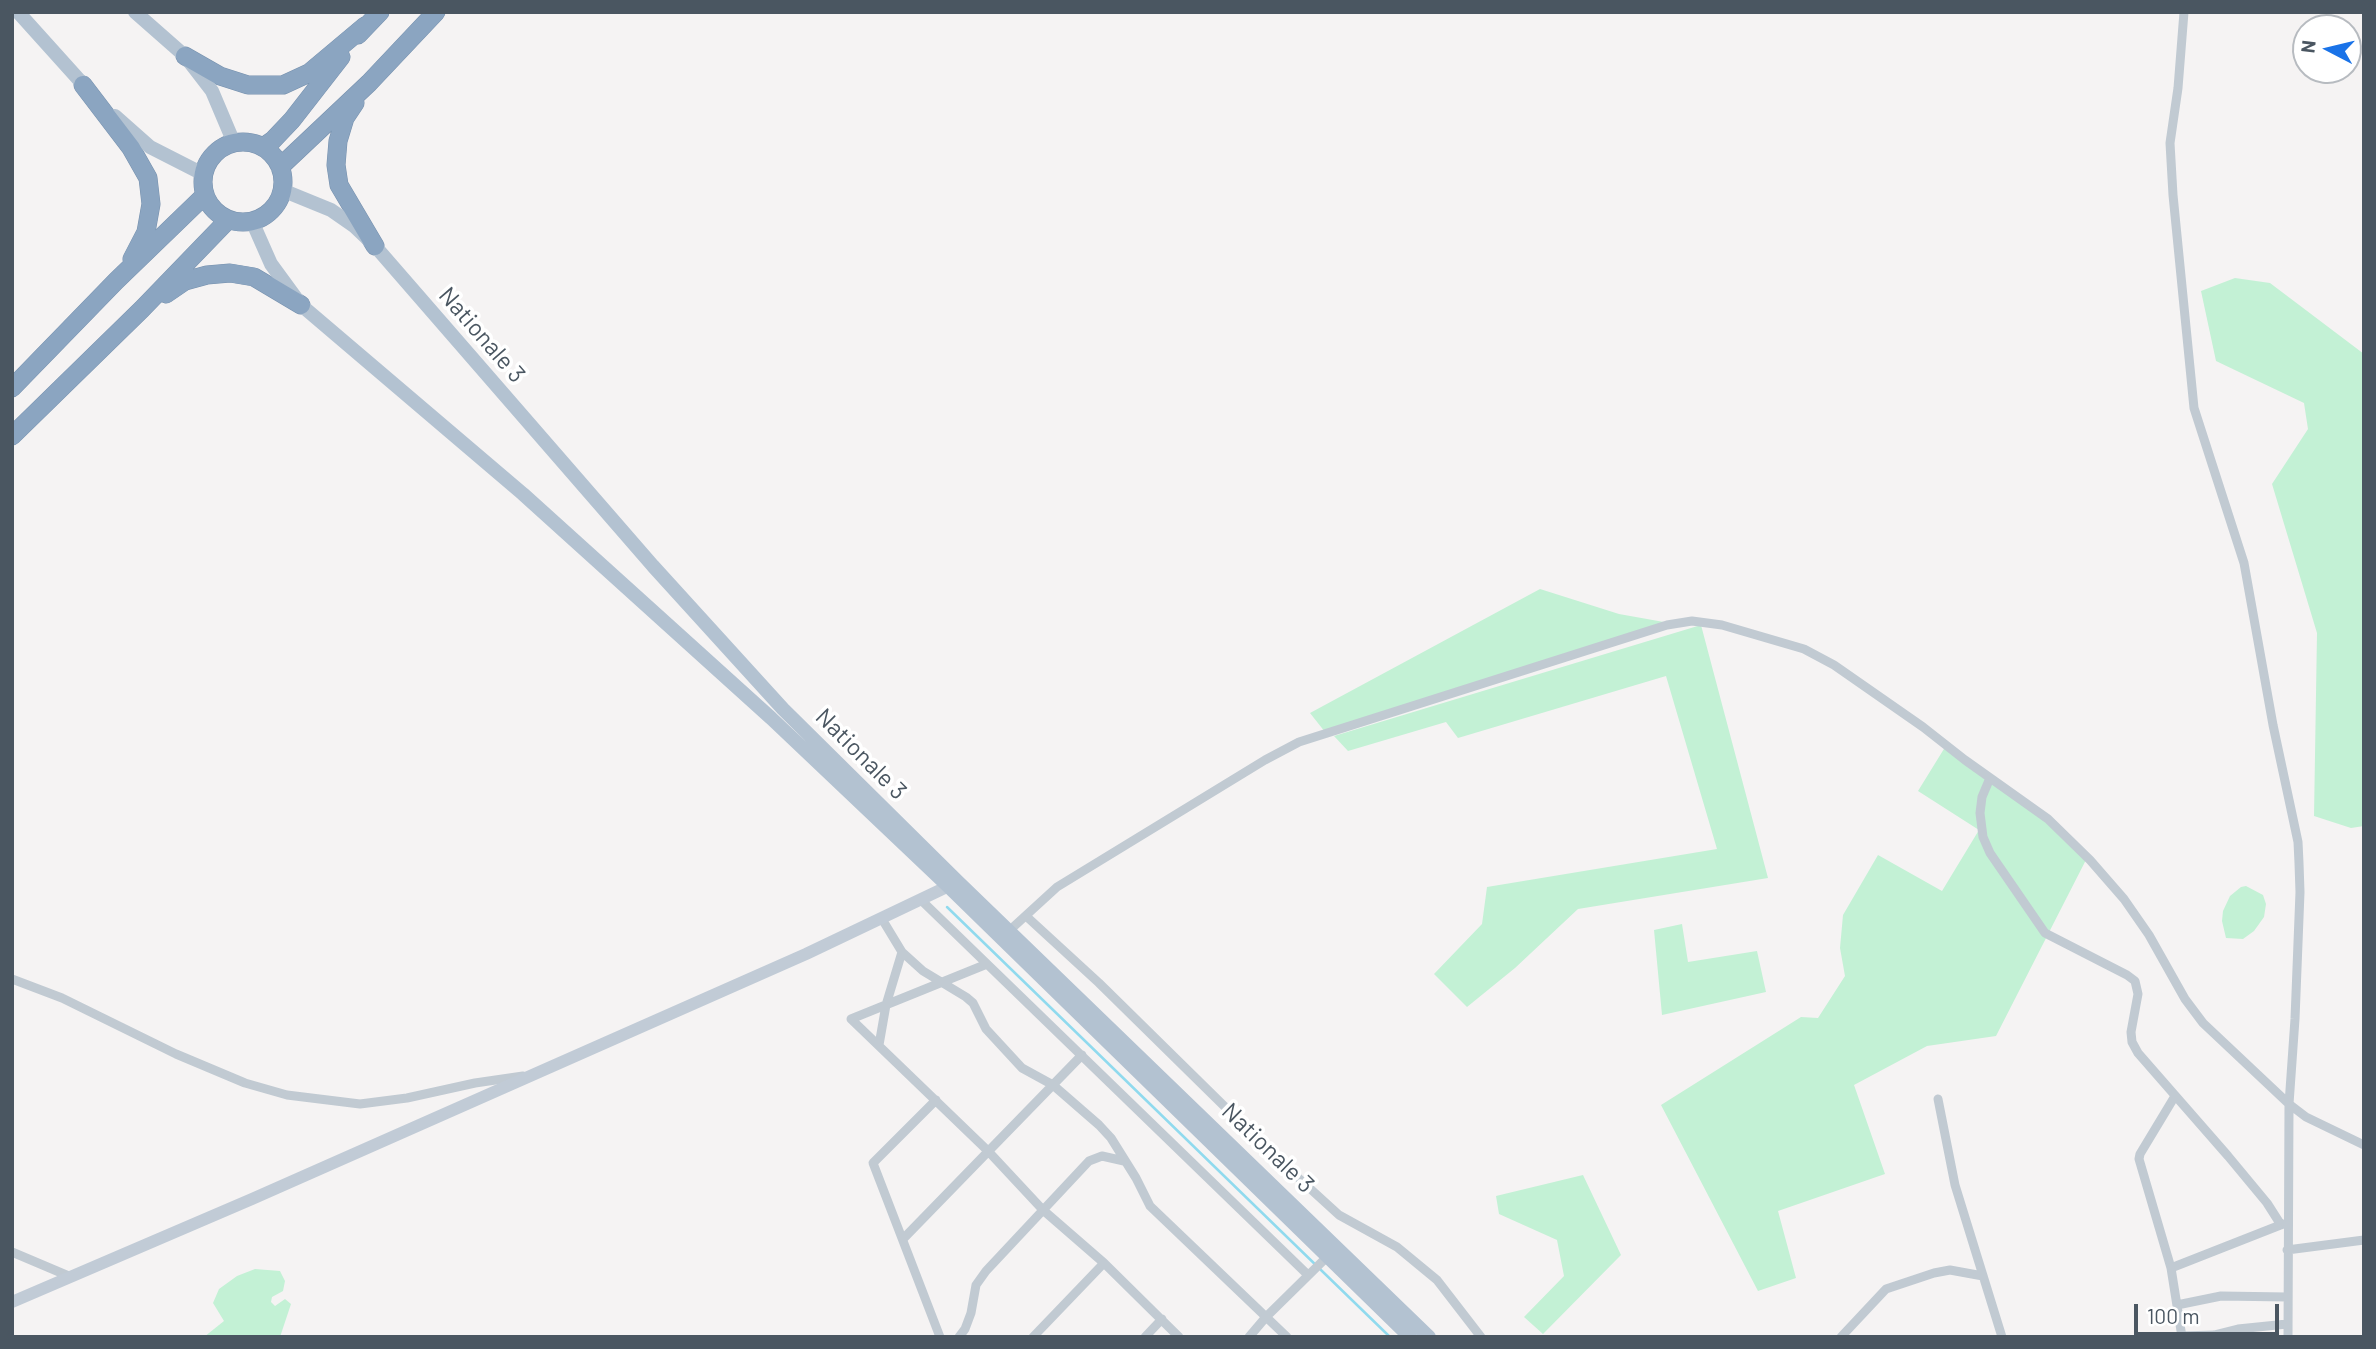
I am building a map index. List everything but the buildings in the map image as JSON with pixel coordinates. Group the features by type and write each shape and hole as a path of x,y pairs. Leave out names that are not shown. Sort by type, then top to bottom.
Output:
{"highway":[{"path":"185,56 220,75 248,85 284,85 309,73 380,12"},
{"path":"280,167 369,83 436,12"},
{"path":"263,147 292,120 365,26"},
{"path":"369,83 345,118 338,141 336,165 339,185 375,246"},
{"path":"83,85 131,148 148,178 152,204 146,232 136,254 116,281"},
{"path":"233,142 263,147 280,167 282,190 272,210 252,222 228,220 210,206 205,195 203,174 214,154 233,142"},
{"path":"12,388 116,281 205,195"},
{"path":"12,436 142,309 228,220"},
{"path":"142,309 185,281 206,275 230,273 254,277 301,305"}],"main road":[{"path":"19,12 83,85 131,132 150,147 203,174"},
{"path":"135,12 185,56 212,91 233,142"},
{"name":"Nationale 3","path":"282,190 331,210 375,246 653,566 783,709 953,884 1332,1252 1429,1337"},
{"name":"Nationale 3","path":"252,222 271,264 301,305 590,553 953,884 1010,930 1332,1252 1410,1337"},
{"path":"12,1302 531,1075 882,919 953,884"}],"street":[{"path":"2184,12 2178,88 2170,143 2194,408 2244,563 2278,750 2298,842 2300,892 2284,1224 2288,1337"},
{"path":"1010,930 1057,887 1280,751 1404,707 1462,692 1680,622 1722,625 1804,649 1855,680 1947,744 1965,760 2048,819 2090,860 2124,899 2149,935 2185,999 2203,1023 2306,1117 2364,1145"},
{"path":"1990,778 1982,797 1980,813 1983,837 1990,853 2045,933 2135,981 2138,994 2131,1032 2132,1042 2138,1053 2284,1224"},
{"path":"921,900 1308,1275"},
{"path":"1026,916 1339,1215 1397,1247 1437,1280 1481,1337"},
{"path":"882,919 911,962 973,1003 986,1029 1022,1068 1053,1085 1099,1125 1111,1138 1150,1206 1287,1337"},
{"path":"879,1045 886,1005 902,952"},
{"path":"987,964 851,1019 988,1151 1043,1210 1104,1263 1178,1337"},
{"path":"12,979 62,998 176,1054 245,1083 287,1095 360,1104 531,1075"},
{"path":"903,1239 1082,1055"},
{"path":"2175,1096 2139,1159 2171,1268 2182,1337 2215,1336 2287,1324"},
{"path":"1938,1099 1955,1185 2002,1337"},
{"path":"936,1100 873,1163 940,1337"},
{"path":"959,1337 968,1322 976,1285 986,1270 1089,1161 1102,1156 1124,1161"},
{"path":"2171,1268 2284,1224"},
{"path":"2287,1251 2364,1240"},
{"path":"12,1252 71,1276"},
{"path":"1249,1337 1332,1252"},
{"path":"1033,1337 1104,1263"},
{"path":"1841,1337 1886,1289 1950,1270 1983,1276"},
{"path":"2176,1304 2221,1296 2287,1297"},
{"path":"1145,1337 1162,1319"}],"green space":[{"path":"2235,278 2270,283 2364,354 2364,826 2351,828 2314,816 2317,633 2272,484 2308,429 2304,403 2216,361 2201,291"},
{"path":"1540,589 1619,614 1675,624 1325,732 1310,713"},
{"path":"1701,625 1768,878 1578,909 1515,968 1467,1007 1434,974 1482,924 1487,887 1717,849 1666,676 1458,738 1446,722 1348,751 1334,736"},
{"path":"1947,744 2089,854 1996,1036 1927,1046 1854,1085 1885,1174 1778,1211 1796,1278 1758,1291 1661,1105 1801,1017 1818,1018 1845,976 1840,948 1843,915 1878,855 1942,891 1979,830 1918,791"},
{"path":"2246,886 2263,895 2266,904 2264,917 2254,931 2243,939 2226,938 2223,911 2230,896"},
{"path":"1682,924 1688,962 1757,951 1766,992 1662,1015 1654,930"},
{"path":"1583,1175 1621,1255 1543,1334 1524,1317 1564,1276 1557,1240 1499,1214 1496,1196"},
{"path":"255,1269 280,1271 285,1281 283,1291 272,1297 271,1302 275,1306 285,1299 291,1304 280,1337 204,1337 224,1321 213,1303 219,1289 237,1276"}],"waterway":[{"path":"947,907 1390,1337"}]}
